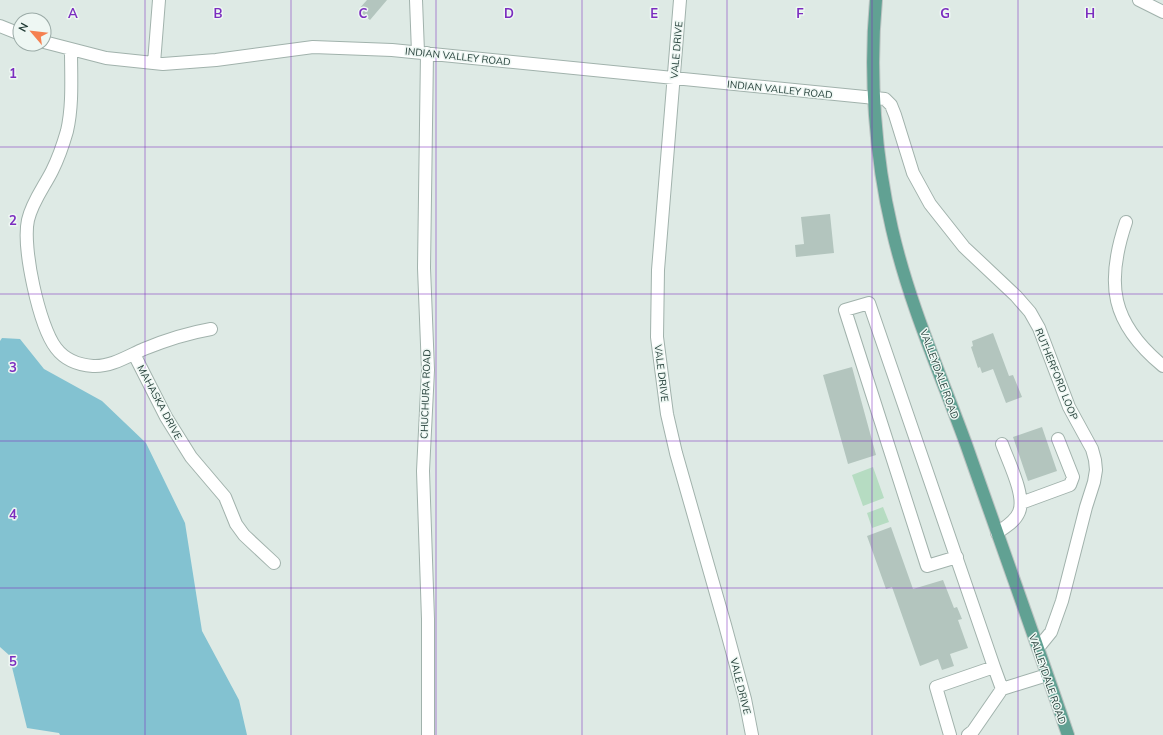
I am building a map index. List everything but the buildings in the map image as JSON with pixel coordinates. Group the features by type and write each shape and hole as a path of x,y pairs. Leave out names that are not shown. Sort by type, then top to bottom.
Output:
{"main road":[{"name":"VALLEYDALE ROAD","path":"876,0 874,24 873,98 884,191 898,253 920,320 1048,675 1068,735"}],"street":[{"path":"154,63 159,0"},
{"name":"CHUCHURA ROAD","path":"416,0 422,53 424,268 428,370 423,471 428,619 428,735"},
{"name":"VALE DRIVE","path":"680,0 658,270 658,337 660,362 667,414 676,453 745,699 752,735"},
{"path":"1139,0 1163,12"},
{"path":"0,26 12,31"},
{"name":"INDIAN VALLEY ROAD","path":"52,44 106,58 154,63 182,63 216,60 312,47 422,53 873,98"},
{"name":"MAHASKA DRIVE","path":"71,50 71,110 67,132 59,155 38,195 28,220 27,243 34,283 51,340 62,355 81,364 95,366 106,365 189,333 211,329"},
{"name":"RUTHERFORD LOOP","path":"873,98 885,99 891,105 912,173 930,204 964,247 1003,283 1030,312 1047,347 1072,414 1092,450 1096,470 1094,482 1086,506 1062,601 1050,632 1038,648"},
{"path":"1126,222 1115,258 1115,289 1118,304 1129,330 1148,353 1163,366"},
{"path":"957,557 927,566 845,310 869,303 957,557 1002,689"},
{"name":"MAHASKA DRIVE","path":"134,354 166,417 191,457 225,497 236,524 244,535 274,563"},
{"path":"1021,503 1070,485 1073,477 1058,439"},
{"path":"997,533 1012,522 1019,512 1021,503 1021,499 1002,444"},
{"path":"950,735 936,687 994,667"},
{"path":"968,735 974,731 1002,689 1048,675"}],"green space":[{"path":"873,467 884,498 863,506 852,475"},
{"path":"883,507 889,522 872,528 867,513"}],"water":[{"path":"2,338 20,339 44,369 102,401 146,443 185,523 202,631 239,700 247,735 60,735 59,733 27,728 9,655 0,647 0,341"}]}
